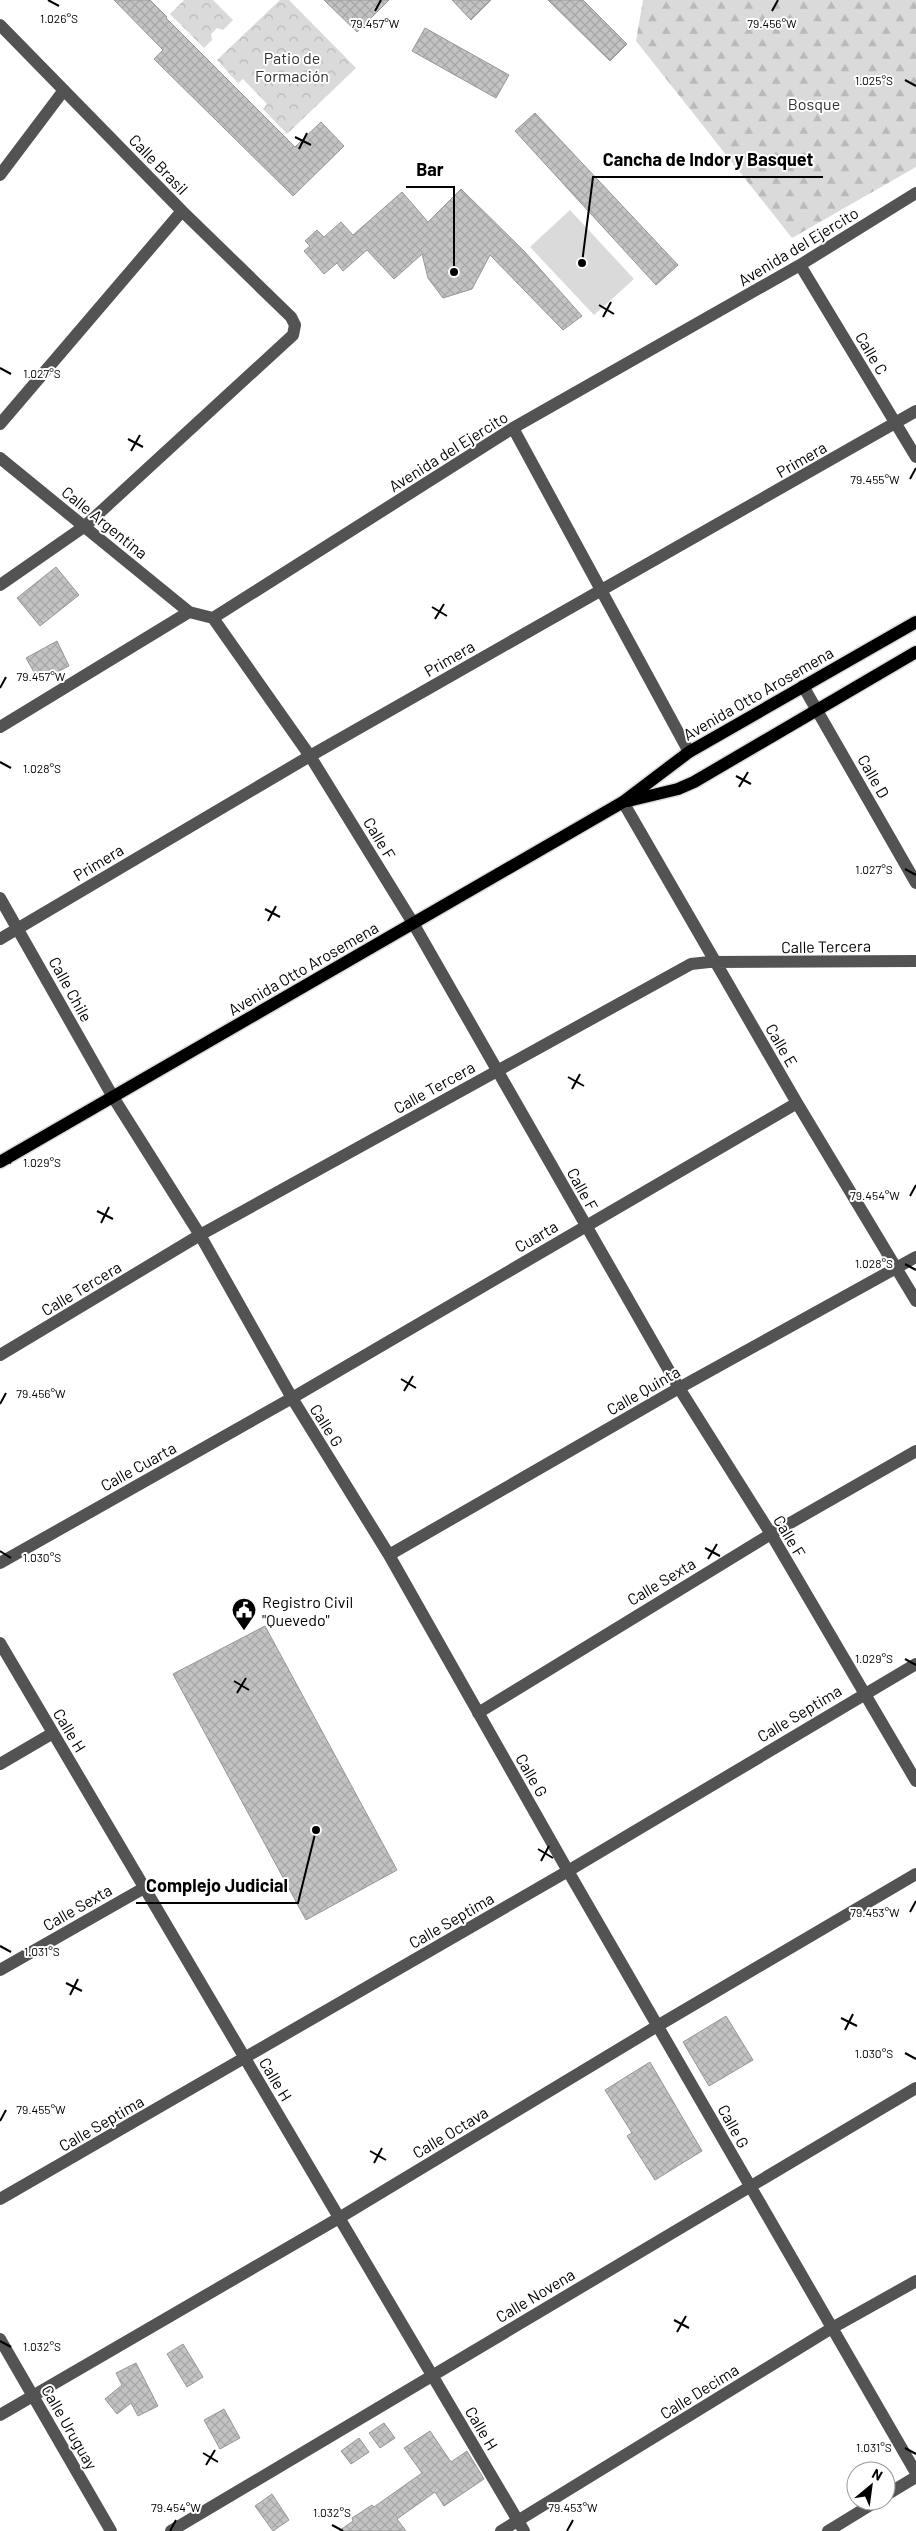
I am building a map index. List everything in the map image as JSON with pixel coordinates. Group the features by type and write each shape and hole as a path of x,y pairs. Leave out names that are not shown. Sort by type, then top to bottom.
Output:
{"main road":[{"name":"Avenida Otto Arosemena","path":"0,1162 623,802 690,752 916,622"},
{"name":"Avenida Otto Arosemena","path":"623,802 678,789 694,782 817,708 916,652"}],"street":[{"name":"Calle Brasil","path":"0,24 182,211 291,317 295,325 293,335 85,526"},
{"path":"0,175 64,90"},
{"name":"Avenida del Ejercito","path":"213,618 513,428 800,265 916,193"},
{"path":"0,424 182,211"},
{"name":"Calle C","path":"800,265 916,457"},
{"name":"Primera","path":"0,938 310,756 916,411"},
{"path":"513,428 690,752"},
{"name":"Calle Argentina","path":"0,458 189,612"},
{"path":"0,586 85,526"},
{"path":"0,727 189,612 213,618"},
{"name":"Calle F","path":"213,618 310,756 413,923 679,1388 771,1534 916,1781"},
{"name":"Calle D","path":"803,686 916,883"},
{"name":"Calle E","path":"623,802 797,1102 916,1301"},
{"name":"Calle Chile","path":"0,898 113,1097"},
{"name":"Calle Tercera","path":"0,1355 200,1235 691,964 916,961"},
{"name":"Calle G","path":"113,1097 200,1235 292,1398 388,1554 568,1871 659,2025 749,2187 916,2475"},
{"name":"Cuarta","path":"292,1398 797,1102"},
{"name":"Calle Quinta","path":"388,1554 679,1388 916,1256"},
{"name":"Calle Cuarta","path":"0,1562 292,1398"},
{"name":"Calle Sexta","path":"478,1713 771,1534 916,1451"},
{"name":"Calle H","path":"0,1643 521,2526"},
{"name":"Calle Septima","path":"0,2200 568,1871 863,1693 916,1664"},
{"path":"0,1764 53,1733"},
{"name":"Calle Octava","path":"0,2415 339,2218 659,2025 916,1874"},
{"name":"Calle Sexta","path":"0,1970 144,1888"},
{"name":"Calle Novena","path":"171,2531 916,2088"},
{"name":"Calle Decima","path":"502,2531 521,2526 832,2328 916,2281"},
{"name":"Calle Uruguay","path":"0,2339 111,2531"},
{"path":"896,2488 916,2475"},
{"path":"828,2531 861,2511"}],"green space":[{"path":"184,0 213,0 233,20 223,30 217,28 211,34 212,40 204,48 170,14"},
{"name":"Patio de Formación","path":"280,0 289,0 356,68 287,134 263,109 267,104 243,79 238,83 217,60"},
{"name":"Bosque","path":"643,0 916,0 916,167 792,238 636,41"},
{"path":"570,210 634,279 594,315 530,247"}],"building":[{"path":"114,0 150,0 295,147 321,122 344,146 293,196 154,59 163,50"},
{"path":"324,0 389,0 357,32"},
{"path":"452,0 491,0 471,20"},
{"path":"548,0 583,0 627,44 610,61"},
{"path":"425,28 509,75 496,98 412,51"},
{"path":"535,113 678,265 656,285 515,131"},
{"path":"461,189 524,251 582,316 563,330 490,255 472,289 443,298 428,278 422,254 394,279 367,250 343,271 337,263 324,274 304,251 310,246 305,241 317,230 324,237 341,222 353,235 402,192 428,222"},
{"path":"56,567 79,595 40,626 17,598"},
{"path":"57,641 69,666 39,681 26,658"},
{"path":"265,1626 397,1870 306,1920 173,1674"},
{"path":"726,2016 753,2060 709,2086 683,2042"},
{"path":"650,2062 702,2151 655,2180 627,2136 632,2133 605,2090"},
{"path":"183,2344 203,2377 187,2387 167,2354"},
{"path":"136,2363 158,2406 138,2416 131,2403 117,2414 105,2399 122,2385 116,2373"},
{"path":"224,2409 240,2438 220,2449 204,2420"},
{"path":"384,2423 395,2438 380,2448 369,2433"},
{"path":"430,2431 451,2462 467,2451 484,2479 444,2506 435,2492 397,2519 406,2531 339,2531 353,2521 352,2518 372,2505 374,2507 422,2473 404,2448"},
{"path":"359,2438 369,2452 351,2464 341,2451"},
{"path":"272,2494 289,2520 273,2531 255,2506"}],"place":[{"name":"Cancha de Indor y Basquet","path":"582,263"},
{"name":"Bar","path":"454,272"},
{"name":"Registro Civil \"Quevedo\"","path":"244,1631"},
{"name":"Complejo Judicial","path":"316,1830"}]}
